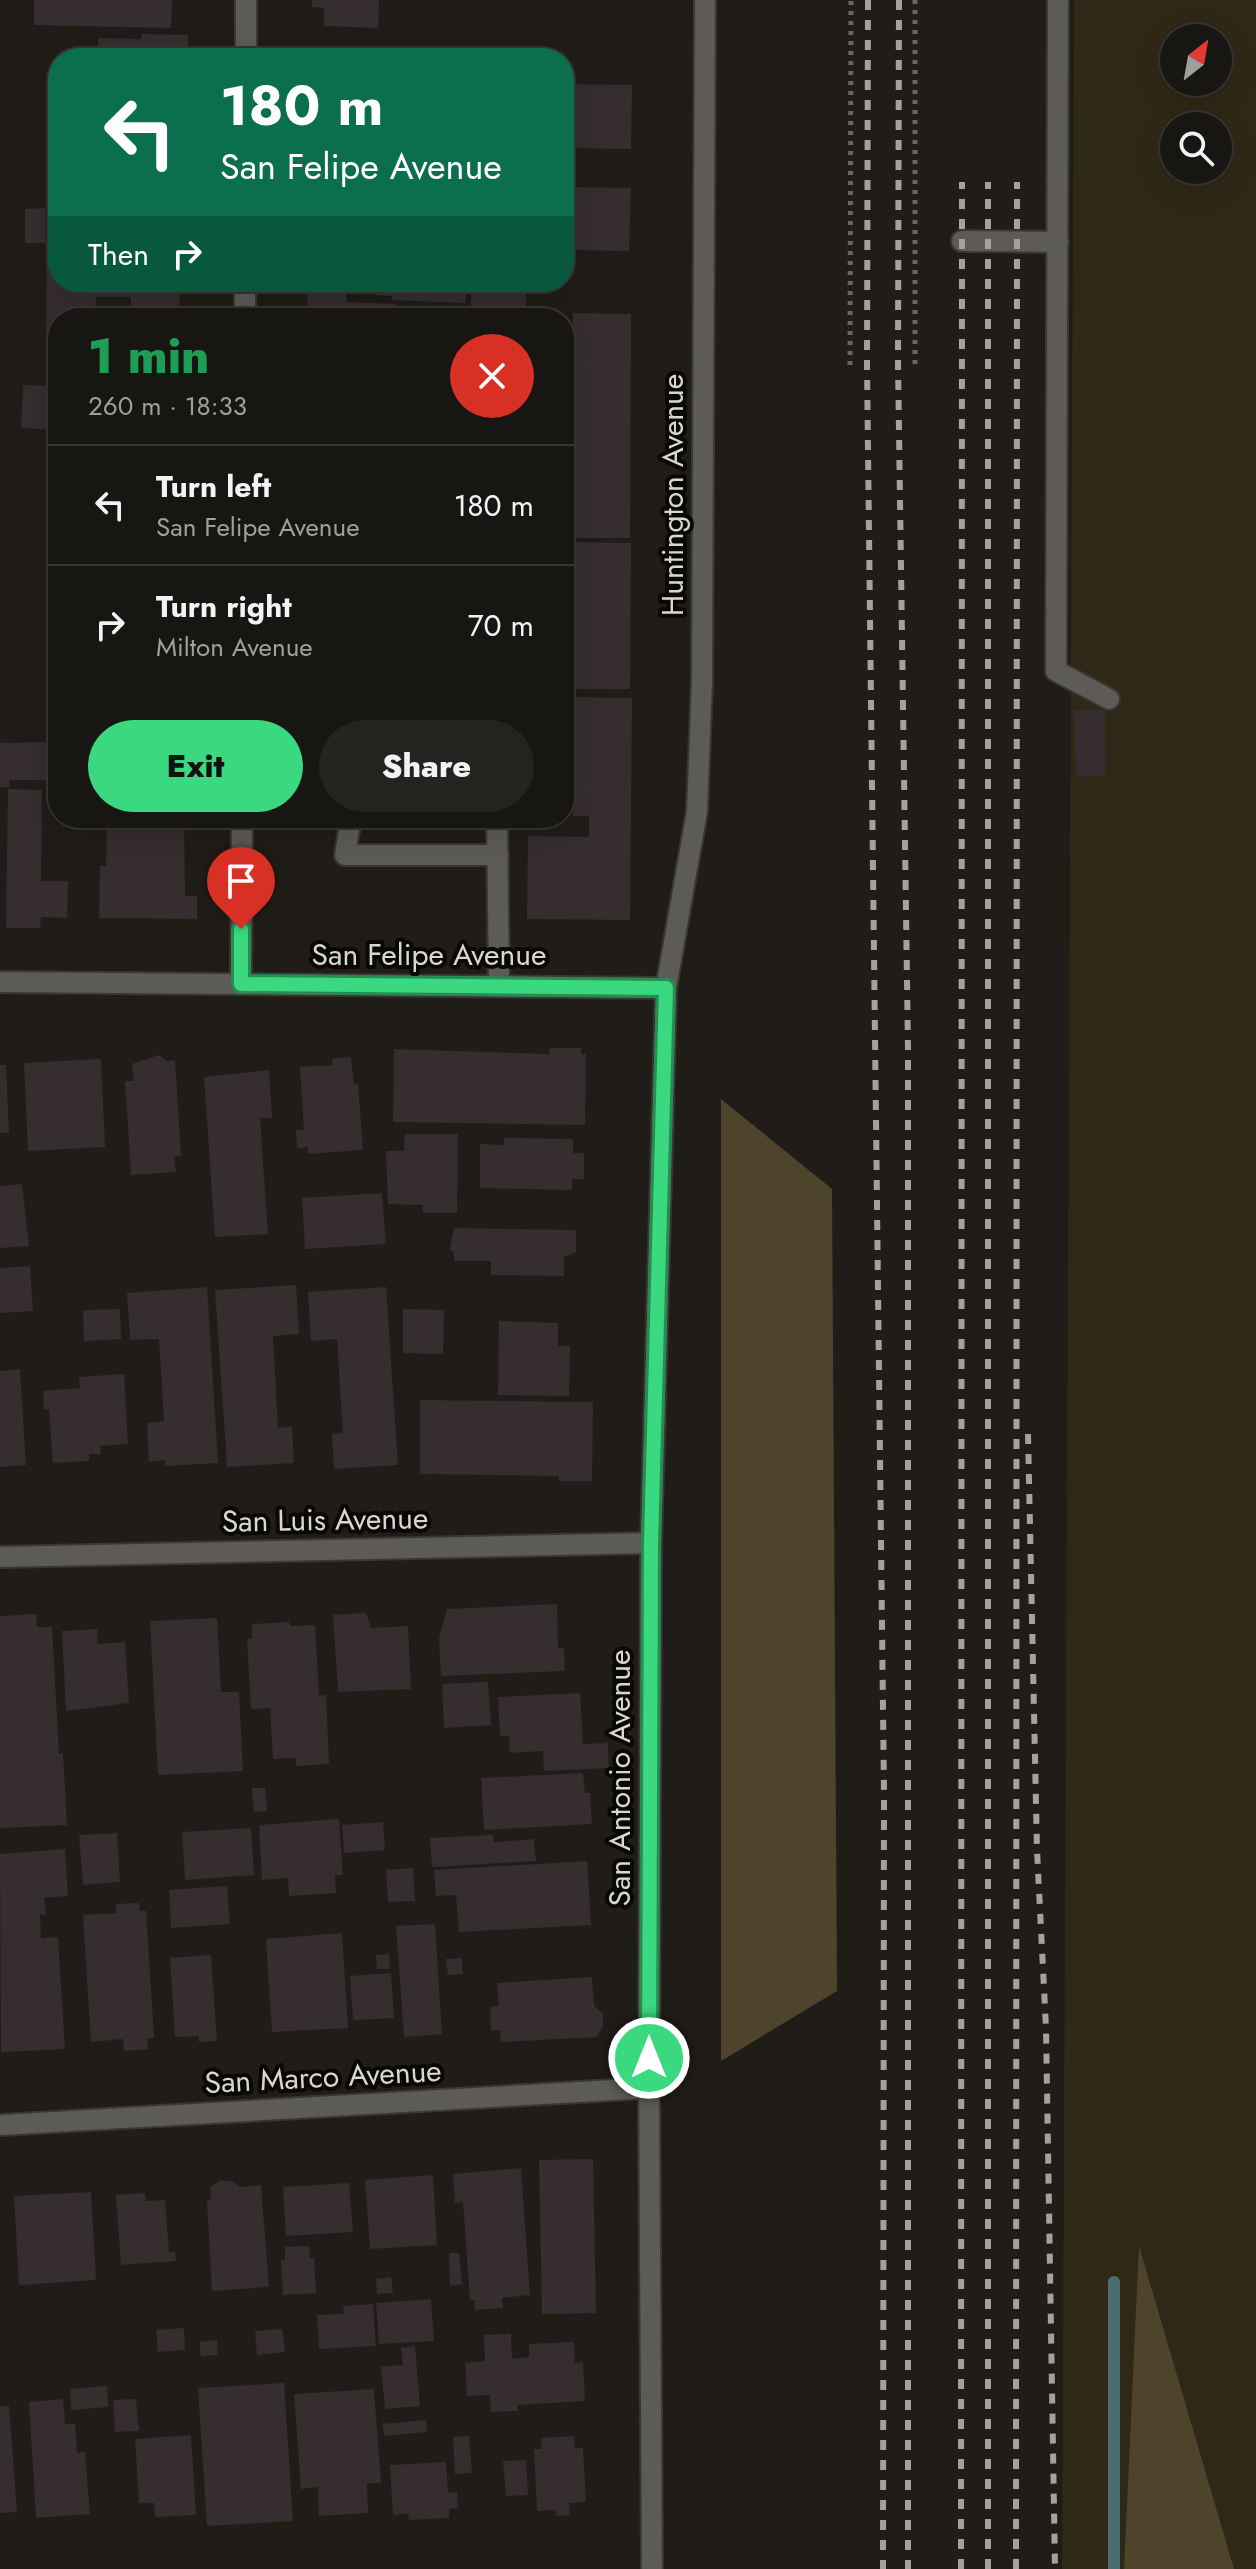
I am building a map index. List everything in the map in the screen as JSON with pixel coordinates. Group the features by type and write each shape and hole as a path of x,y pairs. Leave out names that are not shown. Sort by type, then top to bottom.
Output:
{"street":[{"path":"246,0 246,48"},
{"name":"Huntington Avenue","path":"666,988 697,811 702,681 705,0"},
{"path":"1058,0 1056,671 1109,699"},
{"path":"962,241 1058,242"},
{"path":"241,984 242,828"},
{"path":"349,828 345,855 498,855"},
{"path":"497,828 499,986"},
{"name":"San Felipe Avenue","path":"0,982 666,988"},
{"name":"San Antonio Avenue","path":"652,2569 649,2088 651,1543 666,988"},
{"name":"San Luis Avenue","path":"0,1557 651,1543"},
{"name":"San Marco Avenue","path":"0,2125 649,2088"}],"path":[{"path":"850,365 851,0"},
{"path":"915,0 915,364"}],"shaded area":[{"path":"1074,0 1256,0 1256,2569 1062,2569"},
{"path":"721,1099 832,1189 837,1991 721,2061"},
{"path":"1139,2246 1234,2569 1124,2569"}],"building":[{"path":"34,0 172,0 171,28 34,25"},
{"path":"312,0 379,0 378,28 324,26 324,8 312,7"},
{"path":"142,34 188,35 188,48 98,48 98,38 141,39"},
{"path":"574,84 632,85 631,149 574,148"},
{"path":"574,187 631,188 629,251 574,250"},
{"path":"45,208 45,243 25,243 25,209"},
{"path":"47,257 48,292 180,292 179,308 131,308 131,297 96,297 95,308 48,308 46,338"},
{"path":"308,292 346,292 346,302 397,304 397,308 307,308"},
{"path":"376,292 467,292 466,303 391,300 392,296 376,295"},
{"path":"471,292 526,292 526,308 471,308"},
{"path":"574,313 631,314 630,538 574,538"},
{"path":"23,385 48,386 48,429 21,428"},
{"path":"574,542 631,543 630,689 574,689"},
{"path":"574,697 632,698 630,920 527,919 528,836 589,837 589,816 574,816"},
{"path":"1105,709 1106,776 1076,776 1074,710"},
{"path":"48,742 48,780 9,780 9,787 0,787 0,743"},
{"path":"8,789 42,790 41,881 68,881 67,918 41,917 40,928 6,928"},
{"path":"107,828 184,828 185,896 197,896 197,919 99,918 100,866 106,866"},
{"path":"549,1048 581,1048 581,1054 586,1054 585,1125 393,1122 394,1049 549,1054"},
{"path":"159,1055 167,1061 175,1060 181,1156 174,1156 176,1172 131,1175 125,1081 134,1081 132,1064"},
{"path":"351,1057 354,1085 358,1084 363,1150 308,1154 308,1147 297,1148 296,1130 304,1130 300,1067 333,1065 332,1059"},
{"path":"101,1059 105,1147 28,1151 24,1063"},
{"path":"0,1065 6,1065 9,1133 0,1133"},
{"path":"269,1070 272,1118 260,1118 268,1234 215,1237 204,1077"},
{"path":"405,1134 458,1134 457,1213 423,1213 423,1205 388,1204 386,1151 404,1151"},
{"path":"504,1138 573,1139 573,1153 584,1153 584,1179 572,1179 572,1190 480,1188 480,1144 504,1145"},
{"path":"22,1184 29,1246 0,1248 0,1186"},
{"path":"382,1193 386,1244 305,1249 302,1198"},
{"path":"454,1228 576,1230 576,1252 564,1257 564,1276 491,1275 491,1261 454,1261 454,1252 450,1250"},
{"path":"30,1266 33,1311 0,1313 0,1268"},
{"path":"296,1285 299,1334 273,1336 278,1428 292,1427 294,1463 227,1467 215,1290"},
{"path":"207,1287 218,1463 165,1466 165,1460 149,1462 147,1423 164,1421 159,1339 130,1340 127,1293"},
{"path":"386,1287 398,1465 334,1469 332,1434 343,1433 337,1339 311,1341 308,1292"},
{"path":"120,1309 121,1339 84,1341 83,1310"},
{"path":"403,1309 444,1310 443,1354 403,1353"},
{"path":"499,1321 558,1323 558,1346 570,1346 569,1396 498,1395"},
{"path":"20,1369 26,1465 0,1467 0,1371"},
{"path":"124,1374 128,1444 100,1446 101,1454 89,1454 89,1461 53,1463 49,1409 44,1409 43,1391 80,1388 79,1377"},
{"path":"420,1400 593,1402 592,1481 559,1481 559,1476 420,1474"},
{"path":"557,1604 558,1649 564,1648 565,1671 441,1676 439,1639 447,1609"},
{"path":"366,1613 371,1628 408,1626 411,1689 338,1692 333,1615"},
{"path":"36,1614 37,1627 52,1627 59,1754 63,1753 67,1825 0,1828 0,1616"},
{"path":"217,1618 221,1692 239,1692 243,1771 158,1775 150,1621"},
{"path":"289,1622 290,1626 315,1625 319,1696 326,1695 329,1764 296,1766 296,1758 273,1759 270,1708 251,1709 247,1639 252,1639 252,1624"},
{"path":"97,1629 98,1644 125,1642 129,1703 66,1711 62,1631"},
{"path":"488,1682 491,1725 444,1728 442,1684"},
{"path":"580,1693 583,1744 608,1743 609,1768 544,1771 543,1751 510,1753 509,1736 500,1736 498,1697"},
{"path":"583,1773 585,1793 590,1793 592,1824 484,1830 481,1778"},
{"path":"252,1788 265,1788 267,1811 254,1812"},
{"path":"339,1819 343,1875 335,1875 336,1893 289,1896 288,1878 262,1880 259,1825"},
{"path":"383,1822 385,1850 344,1853 342,1825"},
{"path":"251,1828 254,1875 185,1880 182,1832"},
{"path":"117,1833 120,1882 83,1885 79,1835"},
{"path":"493,1835 494,1842 534,1839 536,1861 432,1867 430,1838"},
{"path":"65,1849 68,1896 44,1898 46,1914 40,1915 41,1938 58,1937 65,2049 1,2052 0,1854"},
{"path":"587,1861 591,1925 459,1932 456,1895 436,1896 434,1870"},
{"path":"413,1868 415,1901 388,1902 386,1870"},
{"path":"227,1886 230,1924 171,1928 169,1890"},
{"path":"139,1903 140,1911 146,1911 154,2038 147,2038 148,2049 124,2051 123,2039 91,2042 83,1915 116,1913 116,1904"},
{"path":"435,1924 442,2034 404,2037 396,1926"},
{"path":"342,1933 348,2028 272,2032 266,1939"},
{"path":"389,1954 390,1969 377,1969 376,1955"},
{"path":"211,1955 217,2041 199,2042 199,2036 175,2037 170,1958"},
{"path":"462,1958 463,1974 448,1975 446,1959"},
{"path":"391,1973 394,2018 353,2020 350,1976"},
{"path":"592,1977 594,2006 603,2013 603,2026 597,2037 501,2042 500,2030 491,2031 490,2007 499,2006 497,1983"},
{"path":"593,2159 596,2313 542,2314 539,2160"},
{"path":"521,2168 530,2295 502,2298 503,2308 475,2310 475,2300 470,2300 463,2202 455,2203 453,2174"},
{"path":"433,2175 437,2245 370,2249 365,2180"},
{"path":"220,2181 231,2181 241,2187 261,2185 269,2287 212,2291 207,2200 211,2200 210,2187"},
{"path":"349,2183 353,2232 286,2236 283,2187"},
{"path":"91,2192 96,2280 19,2285 14,2196"},
{"path":"145,2193 146,2201 165,2200 169,2252 175,2252 176,2261 121,2265 116,2195"},
{"path":"309,2246 310,2258 314,2258 316,2293 283,2295 281,2260 285,2260 285,2247"},
{"path":"449,2253 459,2253 462,2284 450,2286"},
{"path":"391,2277 393,2293 377,2294 376,2279"},
{"path":"431,2299 434,2341 379,2344 376,2303"},
{"path":"373,2304 376,2346 319,2349 317,2315 344,2314 343,2306"},
{"path":"184,2328 185,2350 158,2352 156,2330"},
{"path":"282,2329 285,2352 257,2355 255,2331"},
{"path":"511,2334 512,2359 529,2357 529,2344 574,2342 575,2363 583,2362 585,2401 517,2405 518,2411 491,2412 490,2395 467,2396 465,2363 485,2361 484,2335"},
{"path":"217,2340 218,2355 201,2356 199,2342"},
{"path":"415,2346 420,2406 385,2409 381,2367 403,2365 401,2348"},
{"path":"284,2383 293,2521 207,2526 198,2388"},
{"path":"107,2386 108,2407 71,2410 70,2389"},
{"path":"374,2389 381,2483 367,2483 368,2513 319,2516 318,2487 301,2489 294,2394"},
{"path":"63,2399 65,2424 75,2424 77,2453 85,2452 90,2514 36,2518 29,2402"},
{"path":"136,2399 139,2431 115,2432 113,2400"},
{"path":"0,2406 9,2406 17,2512 0,2513"},
{"path":"426,2420 427,2432 384,2436 383,2424"},
{"path":"191,2435 196,2515 155,2517 154,2503 139,2503 135,2439"},
{"path":"469,2436 472,2473 455,2474 453,2437"},
{"path":"574,2436 575,2448 583,2448 586,2502 569,2503 570,2515 556,2516 555,2510 537,2511 534,2449 542,2449 541,2438"},
{"path":"526,2460 528,2495 506,2496 503,2461"},
{"path":"446,2462 448,2493 457,2492 458,2508 449,2509 449,2518 409,2520 408,2514 393,2515 390,2465"}],"waterway":[{"path":"1114,2282 1114,2569"}],"railway":[{"path":"868,0 867,365 884,1792 883,2569"},
{"path":"899,0 898,362 908,1049 908,2569"},
{"path":"961,2569 962,182"},
{"path":"988,182 988,2569"},
{"path":"1016,2569 1017,182"},
{"path":"1028,1434 1037,1850 1046,2028 1055,2569"}],"route":[{"path":"241,929 241,984 666,988 651,1543 649,2058"}]}
